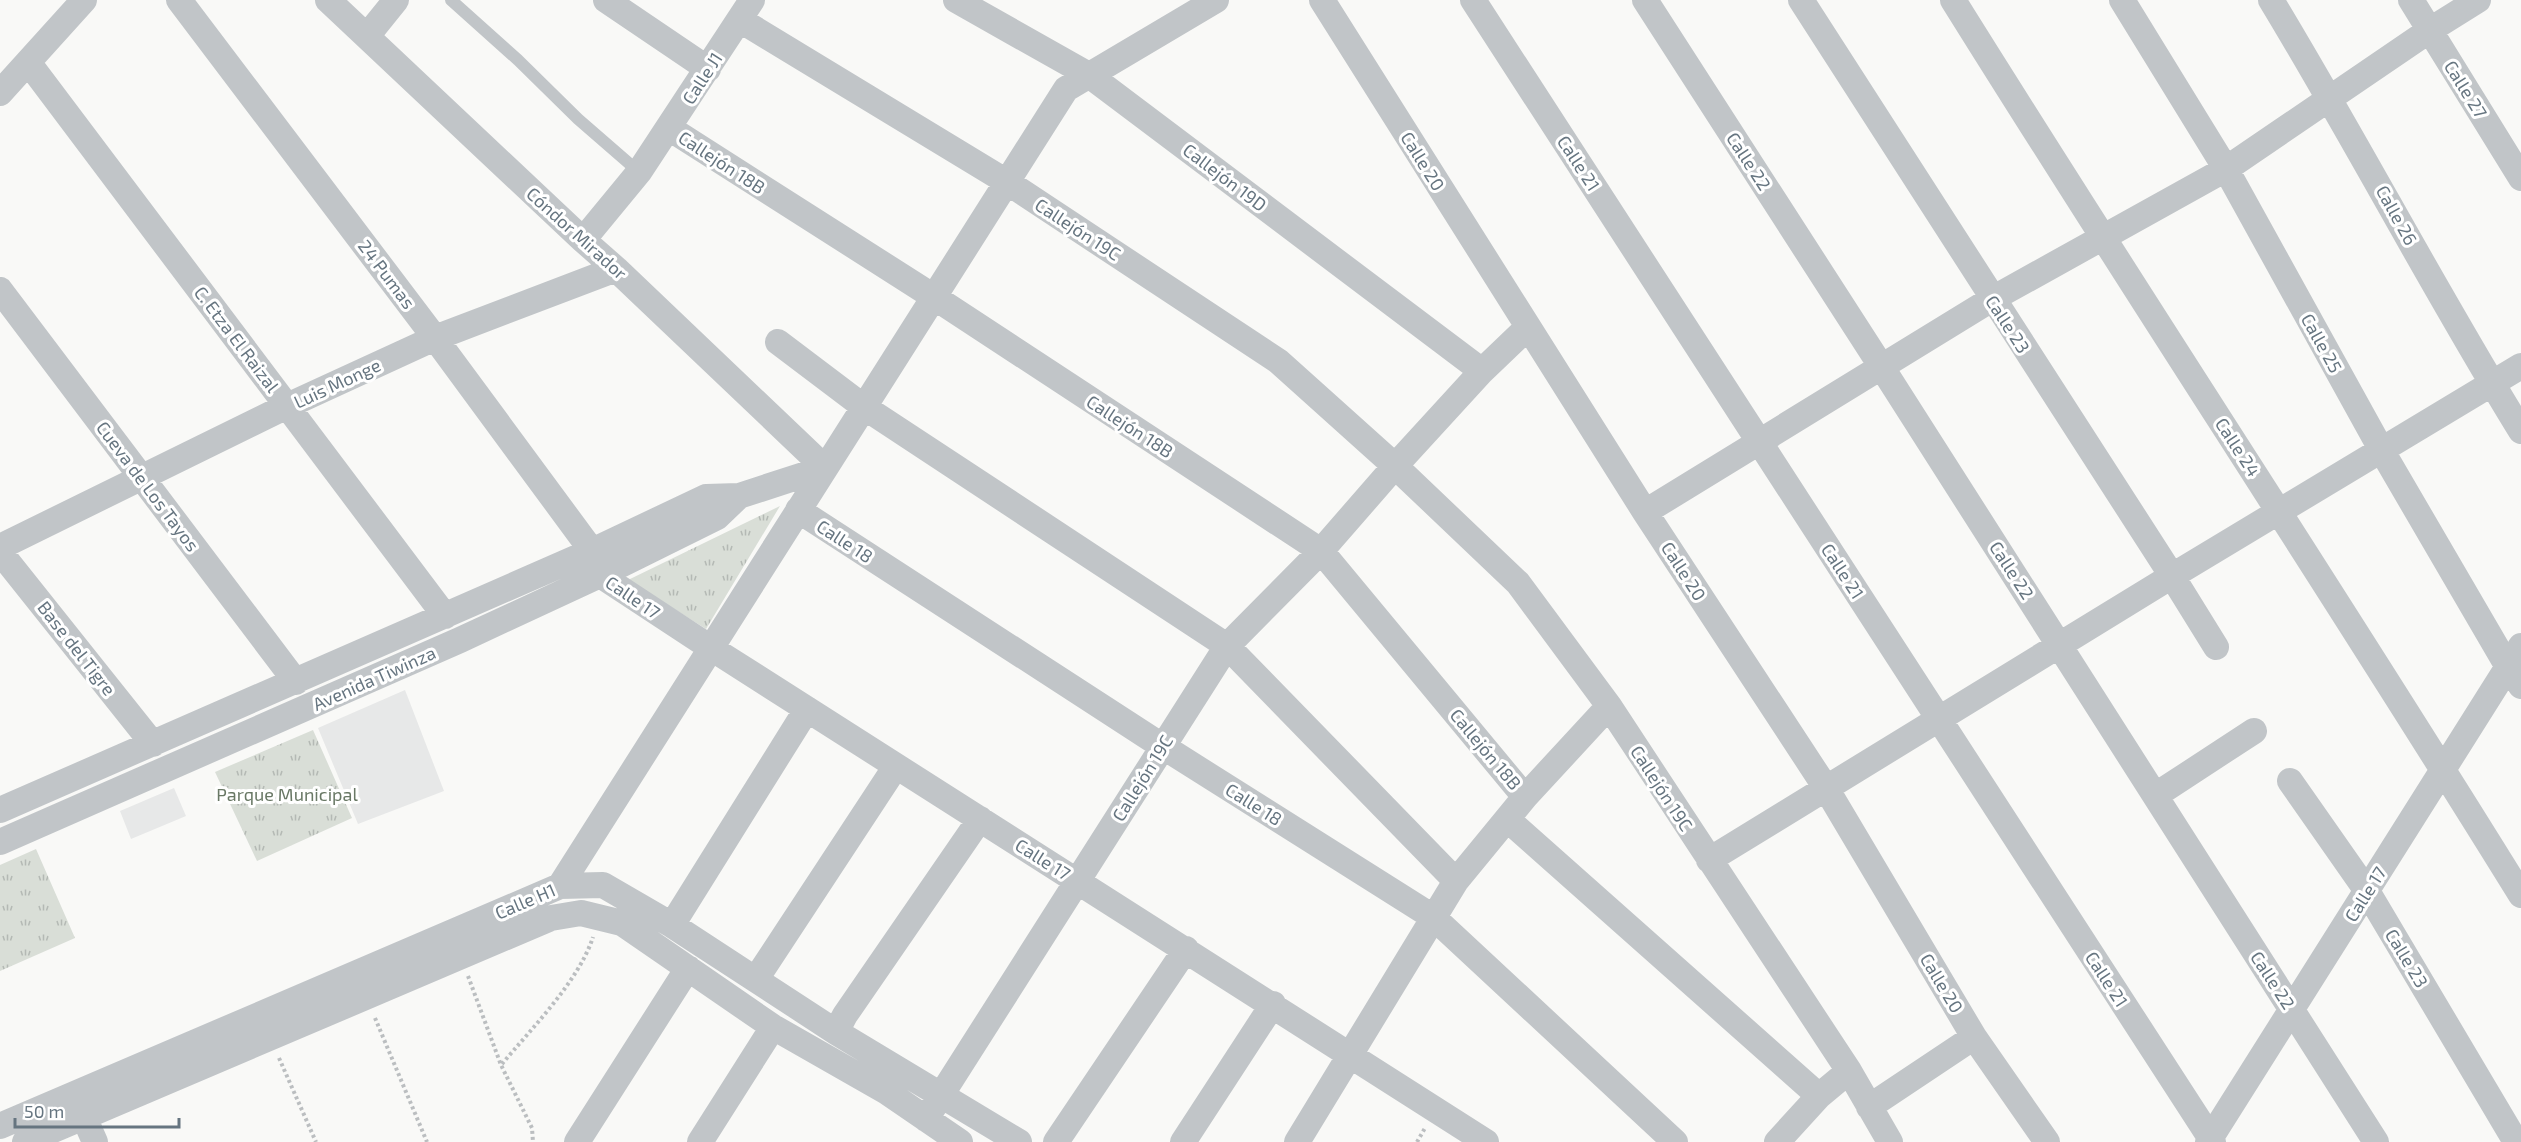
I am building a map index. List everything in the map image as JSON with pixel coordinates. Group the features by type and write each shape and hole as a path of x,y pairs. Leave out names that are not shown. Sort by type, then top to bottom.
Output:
{"street":[{"path":"0,93 84,0"},
{"name":"24 Pumas","path":"179,0 435,338 592,551"},
{"name":"Cóndor Mirador","path":"328,0 825,468"},
{"path":"366,36 396,0"},
{"path":"606,0 708,69"},
{"name":"Callejón 19D","path":"956,0 1089,75 1482,371"},
{"path":"560,886 1066,89 1182,8 1216,0"},
{"name":"Calle 20","path":"1322,0 1645,512 1826,788 1974,1037 2047,1142"},
{"name":"Calle 21","path":"1473,0 2210,1141"},
{"name":"Calle 22","path":"1645,0 2376,1142"},
{"name":"Calle 24","path":"1953,0 2521,895"},
{"name":"Calle 25","path":"2122,0 2226,169 2382,451 2517,666"},
{"name":"Calle 26","path":"2271,0 2331,99 2492,384 2521,431"},
{"name":"Calle 27","path":"2411,0 2521,178"},
{"path":"1645,512 1992,299 2226,169 2430,30 2478,0"},
{"name":"Calle 23","path":"1803,1 2216,647"},
{"name":"Calle J1","path":"583,240 639,172 746,10"},
{"name":"Callejón 19C","path":"746,10 1278,361 1395,466 1518,583 1609,705 1849,1071 1890,1142"},
{"name":"C. Etza El Raizal","path":"28,62 445,616"},
{"name":"Callejón 18B","path":"669,128 934,297 1321,551 1525,797"},
{"name":"Luis Monge","path":"0,547 287,406 435,338 616,269"},
{"name":"Cueva de Los Tayos","path":"0,290 296,682"},
{"path":"1395,466 1482,371 1528,327"},
{"path":"778,342 864,407 1227,646 1456,881"},
{"path":"1709,860 2172,576 2521,366"},
{"name":"Callejón 19C","path":"942,1134 942,1096 1227,646 1321,551 1395,466"},
{"name":"Avenida Tiwinza","path":"1,807 296,682 592,551 706,497 739,496 825,468"},
{"name":"Avenida Tiwinza","path":"0,842 460,640 600,575 717,517 739,496"},
{"name":"Calle 18","path":"798,510 1162,746 1433,917 1675,1142"},
{"name":"Base del Tigre","path":"0,552 153,744"},
{"name":"Calle 17","path":"600,575 1486,1142"},
{"name":"Calle 17","path":"2210,1141 2443,769 2517,666"},
{"path":"1297,1142 1456,881 1525,797 1609,705"},
{"path":"672,925 807,709"},
{"path":"2156,795 2254,731"},
{"path":"756,980 896,766"},
{"name":"Calle 23","path":"2290,781 2367,891 2516,1142"},
{"path":"836,1032 845,1015 980,819"},
{"path":"1508,819 1819,1096"},
{"name":"Calle H1","path":"0,1126 560,886 603,885 672,925 836,1032 1019,1142"},
{"name":"Calle H1","path":"25,1142 551,918 581,913 622,923 773,1026 887,1092 942,1134"},
{"path":"1056,1142 1186,949"},
{"path":"578,1142 688,968"},
{"path":"1183,1142 1273,1004"},
{"path":"700,1142 773,1026"},
{"path":"1869,1107 1974,1037"},
{"path":"1777,1142 1819,1096 1849,1071"},
{"path":"84,1117 95,1142"}],"lane":[{"path":"451,0 518,60 578,119 639,172"}],"path":[{"path":"501,1065 552,1005 588,951 600,918"},
{"path":"461,956 501,1065 532,1128 533,1142"},
{"path":"367,996 427,1142"},
{"path":"270,1037 316,1142"}],"shaded area":[{"path":"405,690 444,791 358,824 318,728"},
{"path":"174,788 186,816 131,839 120,811"}],"green space":[{"path":"780,506 706,629 628,580"},
{"name":"Parque Municipal","path":"313,730 352,818 257,861 215,772"},
{"path":"36,849 75,938 0,971 0,865"}]}
